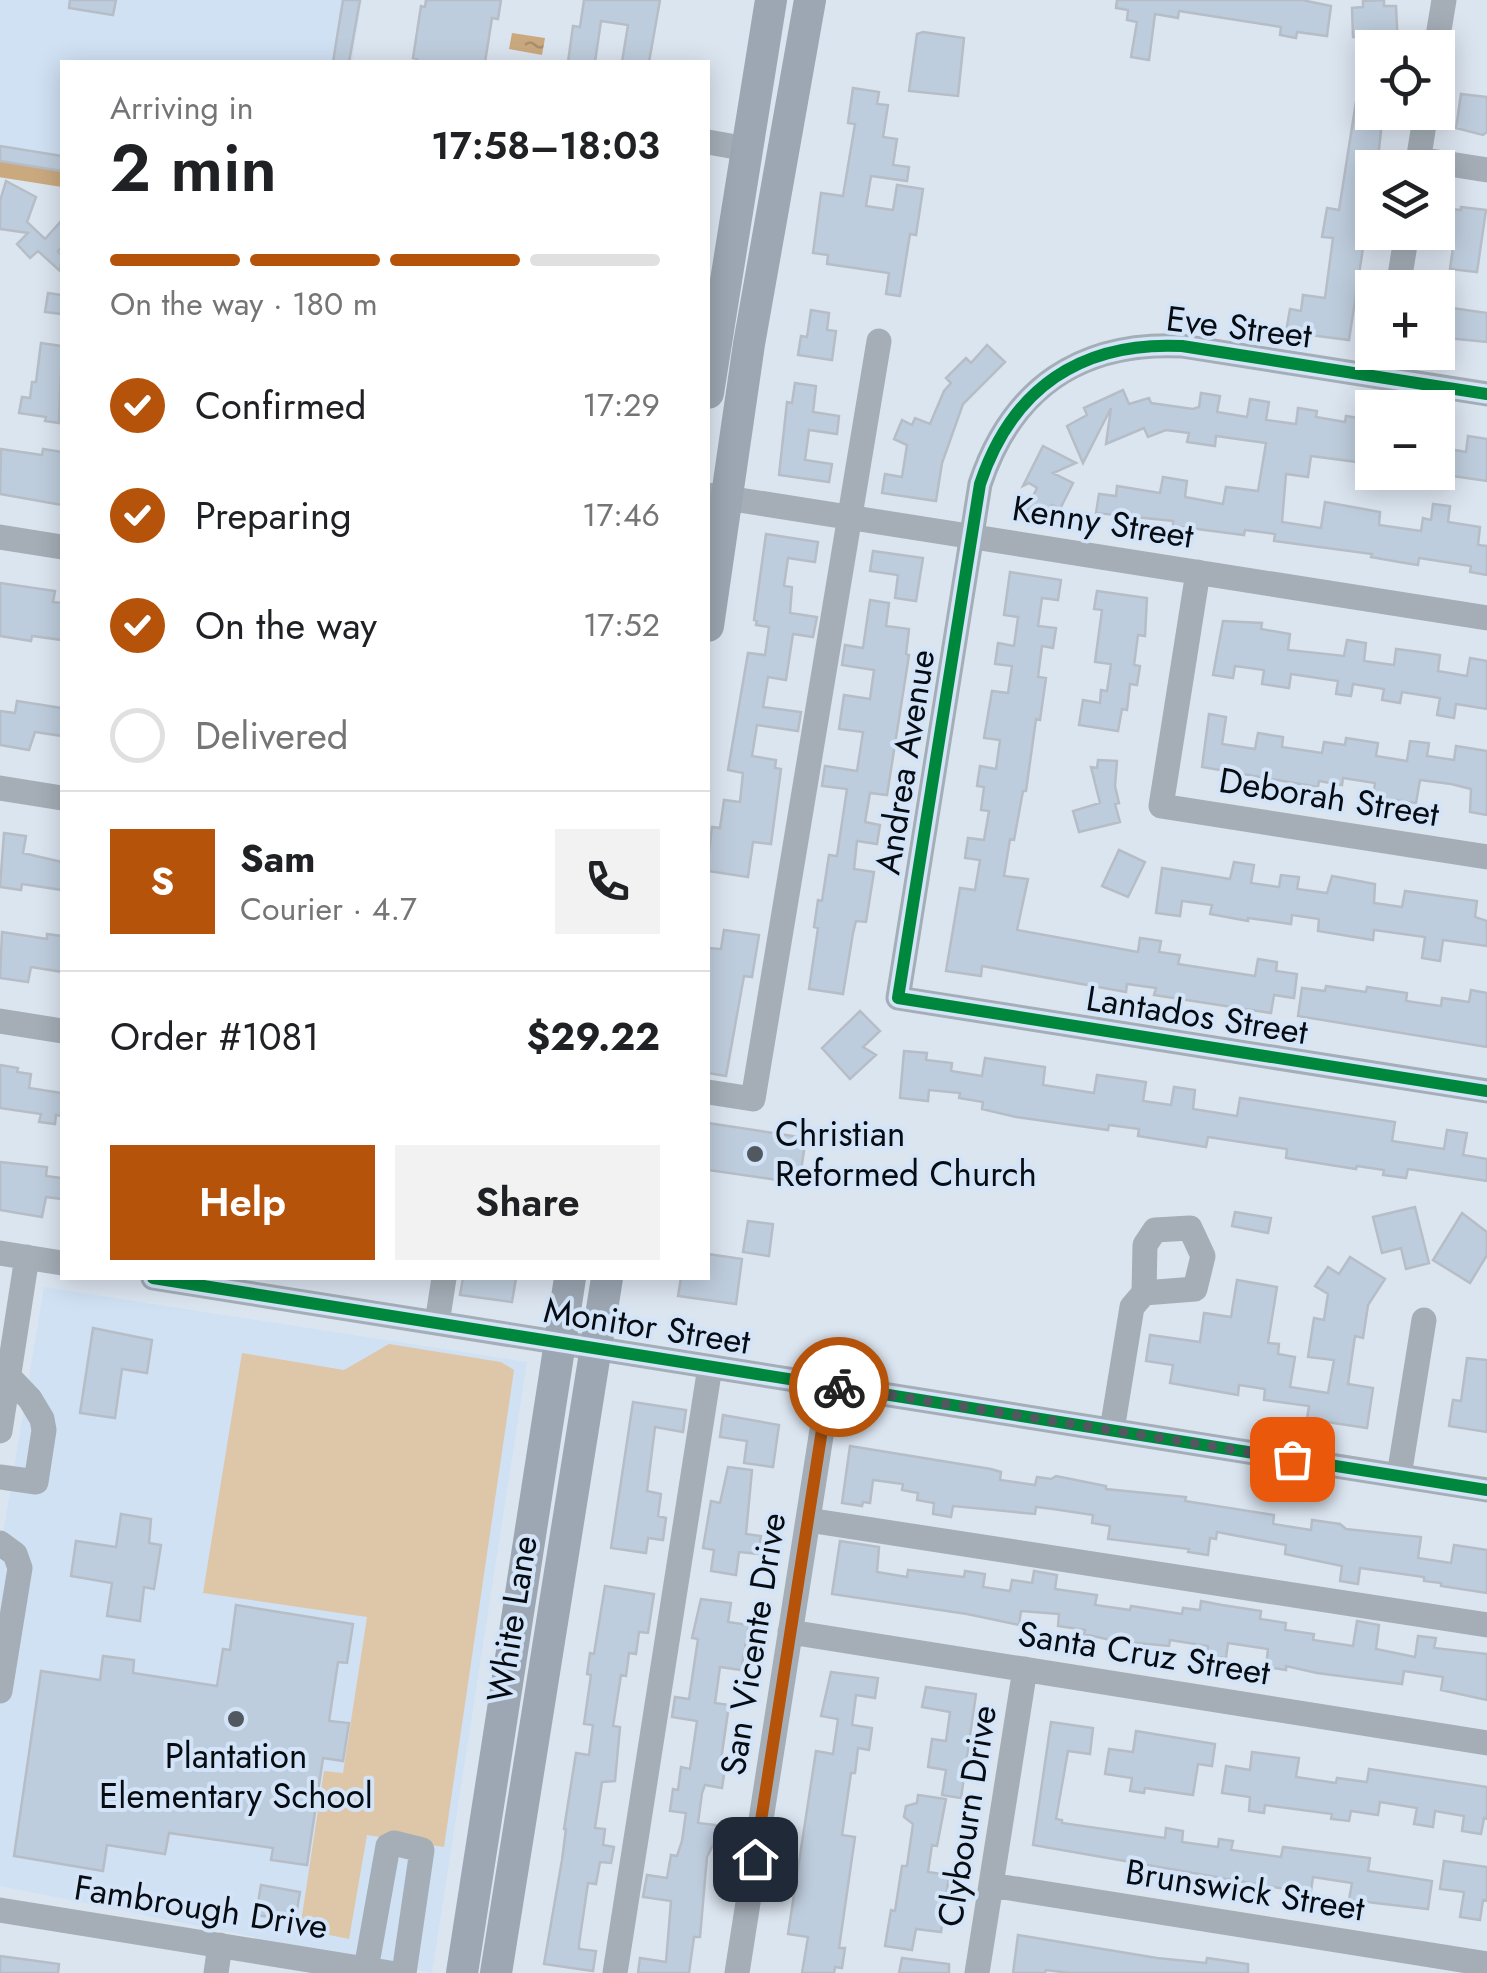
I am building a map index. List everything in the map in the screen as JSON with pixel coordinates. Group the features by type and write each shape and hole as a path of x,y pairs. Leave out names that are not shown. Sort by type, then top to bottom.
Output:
{"main road":[{"path":"711,339 771,0"},
{"path":"710,600 718,496 810,0"},
{"name":"White Lane","path":"462,1973 570,1280"},
{"name":"White Lane","path":"496,1973 607,1280"}],"street":[{"path":"1439,30 1444,0"},
{"path":"710,142 746,148"},
{"path":"1455,167 1487,170"},
{"path":"710,1092 753,1099 879,341"},
{"name":"Eve Street","path":"971,536 980,484 990,457 1018,410 1051,379 1102,353 1153,344 1355,362"},
{"name":"Eve Street","path":"1403,370 1487,394"},
{"name":"Kenny Street","path":"718,496 1487,618"},
{"name":"Andrea Avenue","path":"898,998 971,536"},
{"path":"0,537 60,547"},
{"name":"Deborah Street","path":"1198,572 1161,806 1487,858"},
{"path":"0,788 60,798"},
{"name":"Lantados Street","path":"898,998 1487,1092"},
{"path":"0,1021 60,1030"},
{"path":"0,1253 60,1263"},
{"path":"0,1431 27,1258"},
{"name":"Monitor Street","path":"166,1280 1487,1490"},
{"path":"437,1323 444,1280"},
{"path":"1112,1430 1132,1307 1144,1293"},
{"path":"1400,1476 1424,1320"},
{"path":"616,1973 710,1367"},
{"path":"0,1477 36,1482 44,1430 38,1410 8,1376"},
{"name":"San Vicente Drive","path":"737,1973 829,1385"},
{"path":"808,1520 1487,1625"},
{"path":"0,1543 15,1554 20,1568 0,1691"},
{"name":"Santa Cruz Street","path":"790,1632 1487,1743"},
{"name":"Clybourn Drive","path":"978,1973 1025,1670"},
{"path":"378,1971 388,1846 394,1844 422,1850 404,1973"},
{"name":"Brunswick Street","path":"991,1885 1487,1964"},
{"name":"Fambrough Drive","path":"0,1910 337,1969 378,1971"},
{"path":"216,1973 220,1946"}],"shaded area":[{"path":"0,0 362,0 352,60 60,60 60,167 0,157"},
{"name":"Plantation Elementary School","path":"44,1287 527,1362 432,1973 0,1886 0,1552"},
{"path":"389,1344 501,1362 514,1370 444,1847 367,1835 349,1939 300,1929 324,1771 343,1773 367,1617 203,1593 242,1353 344,1370"}],"water":[{"path":"512,33 545,38 542,55 509,49"}],"building":[{"path":"70,0 116,0 113,15 69,8"},
{"path":"343,0 360,0 349,60 333,60"},
{"path":"426,0 501,0 498,19 492,18 485,60 413,58 421,6 425,7"},
{"path":"584,0 660,0 649,60 622,60 628,25 601,21 595,60 568,60 573,26 580,27"},
{"path":"1117,0 1302,0 1331,6 1327,36 1297,32 1296,38 1280,35 1281,27 1179,11 1178,18 1155,14 1149,60 1131,57 1137,22 1127,20 1128,10 1116,8"},
{"path":"1384,0 1384,6 1396,6 1397,30 1355,30 1353,37 1352,8 1363,7 1363,1"},
{"path":"917,34 964,38 958,96 909,91"},
{"path":"853,88 879,92 877,104 888,105 883,137 897,139 893,165 909,167 907,181 871,176 866,206 893,210 897,185 923,189 916,235 910,234 900,296 886,294 889,273 827,264 828,255 813,253 821,193 843,196 855,124 848,123"},
{"path":"1461,94 1487,97 1487,132 1483,135 1456,128"},
{"path":"1355,108 1355,130 1381,130 1379,150 1355,150 1355,250 1363,250 1360,270 1355,270 1349,340 1286,332 1290,309 1301,311 1303,295 1325,298 1333,238 1322,237 1327,208 1339,210"},
{"path":"0,146 60,156 60,171 0,161"},
{"path":"6,181 36,197 27,222 45,239 60,222 60,271 38,251 30,258 17,244 28,233 0,229 0,201"},
{"path":"1455,209 1486,210 1477,272 1450,269 1455,250"},
{"path":"48,293 60,295 60,314 45,312"},
{"path":"1455,308 1487,313 1487,342 1455,339"},
{"path":"811,310 829,313 827,330 836,331 832,360 798,355 801,336 807,337"},
{"path":"41,343 60,346 59,423 19,413 22,397 30,398 32,382 36,382"},
{"path":"987,345 1005,362 963,404 942,463 936,501 882,493 885,474 902,477 907,445 894,439 902,420 912,425 915,418 930,424 951,383 946,378 966,358 971,363"},
{"path":"795,383 816,386 813,412 839,416 837,434 809,430 805,460 832,464 829,482 779,475 787,402 792,403"},
{"path":"1123,390 1129,404 1149,398 1151,403 1193,409 1199,407 1201,393 1220,396 1217,412 1247,417 1250,399 1269,402 1266,420 1296,424 1298,408 1317,411 1316,417 1345,422 1346,416 1355,417 1355,462 1311,456 1308,477 1286,474 1282,522 1321,528 1325,502 1380,512 1379,525 1421,531 1423,518 1431,520 1433,504 1450,506 1448,522 1480,527 1478,545 1487,546 1487,575 1470,572 1471,566 1419,558 1418,565 1371,557 1372,554 1274,541 1275,534 1245,530 1244,535 1173,526 1173,521 1096,513 1099,494 1116,496 1117,486 1160,493 1163,477 1187,481 1185,497 1223,504 1226,487 1258,491 1266,443 1216,436 1215,446 1187,442 1189,433 1166,430 1148,437 1144,428 1106,444 1111,408 1083,463 1067,426 1087,415 1084,408"},
{"path":"1468,436 1487,439 1487,481 1455,476 1455,450 1466,452"},
{"path":"1043,446 1076,463 1053,473 1073,483 1060,509 1052,505 1044,521 1025,512 1037,488 1029,483 1023,486"},
{"path":"1,449 42,455 43,449 60,452 60,505 0,494"},
{"path":"766,534 818,542 815,562 788,558 784,586 792,587 790,613 817,617 813,637 793,634 786,680 768,677 763,707 801,712 798,731 757,725 752,756 776,760 775,768 781,769 771,844 753,842 748,877 710,871 710,844 712,827 720,828 724,800 740,802 743,773 728,770 748,653 765,655 769,627 756,625"},
{"path":"873,551 923,558 916,601 895,598 898,575 870,571"},
{"path":"1010,572 1061,580 1058,600 1042,598 1038,626 1056,628 1053,648 1042,646 1038,677 1046,678 1040,720 1036,719 1026,791 1014,840 1010,839 1004,876 1028,879 1017,930 1138,952 1140,938 1161,941 1159,952 1180,955 1178,964 1255,976 1258,959 1277,962 1276,971 1297,974 1294,998 1274,995 1271,1013 1154,995 1156,988 1127,984 1126,992 982,966 981,976 946,971 960,888 975,890 980,860 965,858 968,838 984,840 989,811 981,810 984,787 977,786 980,766 996,769 1000,740 984,738 992,691 1008,693 1012,666 995,664 998,643 1014,646 1018,617 1004,615"},
{"path":"0,583 55,591 53,602 60,603 60,640 32,636 31,641 0,636"},
{"path":"1097,591 1147,598 1145,636 1138,635 1134,665 1140,666 1137,685 1130,684 1127,710 1122,709 1118,731 1079,725 1083,700 1100,703 1101,690 1107,691 1111,664 1095,662 1102,610 1094,609"},
{"path":"870,600 889,603 886,626 909,629 909,655 887,795 870,793 865,822 880,825 877,844 857,841 854,869 874,872 866,922 856,921 843,994 809,989 818,900 822,901 829,855 837,856 847,789 822,786 825,766 857,771 863,732 839,729 844,695 870,699 874,670 842,665 845,645 863,648"},
{"path":"1223,621 1262,623 1261,629 1290,634 1288,650 1344,656 1347,640 1366,643 1364,661 1394,665 1396,649 1420,652 1440,655 1438,671 1467,676 1470,658 1487,661 1487,709 1456,704 1454,718 1437,715 1440,698 1402,692 1400,703 1382,700 1384,689 1353,684 1351,696 1336,694 1338,681 1291,674 1289,688 1262,684 1264,670 1235,666 1233,678 1213,675"},
{"path":"17,701 60,708 60,736 35,732 29,750 0,745 0,711 15,713"},
{"path":"1209,714 1226,717 1222,744 1255,749 1258,733 1283,737 1282,747 1322,753 1324,742 1345,745 1346,738 1378,743 1376,756 1407,761 1410,741 1429,743 1427,756 1454,760 1456,746 1487,751 1487,815 1470,812 1471,789 1451,784 1420,780 1416,803 1373,797 1375,783 1343,778 1342,785 1319,781 1318,787 1202,767"},
{"path":"1098,760 1117,761 1115,786 1119,803 1115,804 1120,822 1079,832 1073,811 1100,803 1091,767 1097,768"},
{"path":"4,833 26,836 23,853 60,862 60,890 22,884 21,890 0,887"},
{"path":"1119,850 1145,862 1128,897 1102,886"},
{"path":"1234,862 1254,865 1251,883 1279,887 1281,875 1299,877 1297,889 1327,893 1332,876 1375,884 1374,903 1402,907 1405,891 1477,901 1475,917 1487,921 1487,946 1443,940 1440,961 1422,958 1425,937 1374,930 1373,940 1318,931 1319,919 1292,915 1291,924 1248,921 1210,914 1212,905 1182,901 1180,916 1156,913 1162,868 1230,879"},
{"path":"724,930 759,935 752,977 744,976 726,1076 710,1073 710,948 721,949"},
{"path":"2,932 47,939 47,934 60,936 60,972 31,967 28,982 0,978"},
{"path":"1326,986 1407,993 1406,1001 1441,1006 1442,998 1469,1002 1471,990 1487,993 1487,1047 1298,1016 1302,988 1325,991"},
{"path":"860,1011 880,1031 863,1047 876,1055 850,1079 822,1048"},
{"path":"904,1051 927,1053 926,1060 952,1063 951,1071 982,1076 985,1058 1045,1067 1043,1085 1094,1093 1097,1075 1146,1082 1143,1101 1171,1105 1174,1087 1195,1090 1193,1109 1237,1116 1240,1098 1395,1122 1392,1141 1444,1149 1447,1130 1467,1133 1463,1155 1487,1159 1487,1181 1408,1169 1406,1178 1383,1175 1384,1170 1286,1158 1287,1149 1208,1137 1206,1147 1138,1136 1139,1129 1109,1125 1108,1130 1016,1117 982,1109 983,1102 959,1098 960,1093 929,1090 928,1101 900,1098"},
{"path":"0,1065 31,1074 29,1088 60,1093 60,1116 56,1115 55,1124 39,1122 41,1114 0,1108"},
{"name":"Christian Reformed Church","path":"710,1123 806,1138 799,1183 710,1170"},
{"path":"0,1162 47,1167 46,1176 60,1178 60,1199 46,1197 42,1217 0,1210"},
{"path":"1415,1207 1429,1263 1406,1269 1401,1248 1382,1253 1373,1217"},
{"path":"1235,1212 1271,1218 1268,1233 1232,1226"},
{"path":"1462,1213 1487,1232 1487,1255 1470,1283 1433,1260"},
{"path":"748,1221 773,1224 769,1256 743,1252"},
{"path":"710,1254 742,1259 736,1304 678,1296 681,1280 710,1280"},
{"path":"1350,1257 1385,1279 1368,1305 1363,1338 1355,1336 1348,1384 1373,1388 1367,1428 1307,1419 1309,1406 1264,1400 1265,1389 1239,1385 1238,1395 1170,1383 1173,1365 1146,1361 1150,1335 1200,1342 1204,1313 1231,1317 1237,1280 1277,1287 1268,1343 1279,1344 1278,1354 1295,1357 1290,1387 1328,1393 1334,1360 1308,1357 1314,1318 1324,1320 1328,1294 1315,1286 1328,1267 1339,1274"},
{"path":"463,1280 516,1280 512,1302 460,1295"},
{"path":"93,1328 152,1340 147,1373 122,1369 115,1418 80,1413"},
{"path":"1467,1358 1487,1360 1487,1432 1449,1426 1453,1400 1461,1401"},
{"path":"633,1402 686,1410 683,1432 655,1427 647,1491 661,1494 658,1516 666,1518 663,1540 648,1538 646,1553 611,1548"},
{"path":"723,1415 779,1425 773,1467 744,1463 747,1441 720,1437"},
{"path":"850,1446 991,1469 1001,1472 1000,1480 1035,1485 1037,1477 1056,1476 1106,1489 1186,1497 1185,1501 1274,1515 1273,1524 1311,1530 1312,1520 1340,1524 1346,1529 1421,1537 1418,1558 1451,1563 1454,1545 1487,1550 1487,1593 1441,1586 1424,1581 1424,1577 1360,1568 1358,1584 1340,1581 1342,1566 1285,1554 1286,1545 1217,1532 1216,1539 1210,1538 1208,1555 1108,1539 1110,1526 1092,1523 1093,1515 1053,1509 1036,1507 1035,1514 953,1506 951,1517 933,1514 934,1503 917,1500 918,1493 902,1490 903,1484 873,1480 870,1503 842,1503"},
{"path":"728,1467 752,1470 746,1534 761,1536 758,1554 739,1552 736,1575 711,1571 714,1550 703,1548 711,1501 720,1503"},
{"path":"121,1514 151,1519 149,1543 161,1545 154,1589 144,1587 140,1621 107,1616 112,1583 71,1576 76,1541 116,1547"},
{"path":"840,1541 879,1547 877,1572 907,1577 908,1570 964,1577 965,1571 985,1574 983,1587 1010,1591 1012,1580 1032,1583 1034,1571 1057,1575 1055,1589 1097,1595 1095,1605 1182,1614 1183,1608 1200,1610 1201,1601 1261,1611 1260,1619 1286,1623 1285,1630 1314,1634 1313,1640 1353,1646 1357,1621 1379,1625 1376,1649 1415,1657 1418,1636 1436,1638 1434,1648 1487,1654 1487,1700 1441,1690 1443,1677 1404,1671 1402,1684 1286,1666 1286,1670 1266,1667 1268,1649 1228,1643 1226,1658 1207,1656 1208,1646 1170,1640 1169,1646 1115,1641 1084,1634 1085,1630 1058,1626 1059,1614 1021,1611 1019,1625 832,1594"},
{"path":"605,1586 654,1594 648,1633 639,1632 636,1654 629,1653 626,1676 621,1675 613,1726 620,1727 615,1781 602,1782 595,1828 605,1829 603,1845 614,1847 611,1863 600,1862 596,1884 588,1883 579,1944 579,1949 596,1951 593,1971 544,1964 576,1753 589,1755 593,1725 584,1724 591,1675 587,1674"},
{"path":"701,1599 731,1603 728,1622 749,1625 741,1670 720,1667 715,1703 729,1705 720,1767 725,1768 722,1788 705,1785 702,1793 698,1823 716,1825 707,1857 700,1937 694,1937 689,1973 638,1973 640,1958 666,1962 671,1901 643,1897 647,1875 667,1878 671,1855 677,1856 682,1841 686,1813 670,1811 681,1767 690,1769 697,1721 672,1717 675,1697 689,1699 698,1639 692,1638"},
{"path":"236,1605 353,1624 347,1663 338,1662 329,1721 349,1723 343,1761 323,1758 307,1865 271,1860 273,1848 169,1833 165,1854 107,1845 103,1871 14,1856 41,1671 100,1680 103,1656 134,1660 133,1673 217,1686 223,1649 230,1650"},
{"path":"831,1672 878,1678 875,1698 856,1695 852,1725 872,1728 869,1750 858,1748 842,1835 855,1837 839,1948 845,1948 842,1968 835,1967 834,1973 802,1973 808,1937 788,1934 816,1751 833,1754 838,1719 821,1716"},
{"path":"926,1687 976,1694 961,1798 942,1795 946,1770 928,1767 932,1739 946,1741 950,1712 922,1707"},
{"path":"1051,1722 1093,1728 1090,1754 1068,1751 1056,1819 1062,1823 1165,1838 1166,1828 1183,1831 1182,1842 1218,1847 1219,1839 1233,1841 1231,1850 1281,1857 1283,1847 1370,1858 1368,1871 1432,1881 1428,1909 1349,1900 1352,1883 1313,1877 1311,1891 1285,1889 1033,1845"},
{"path":"1136,1731 1215,1744 1212,1766 1198,1764 1193,1795 1145,1788 1144,1793 1130,1791 1132,1778 1105,1774 1109,1749 1133,1752"},
{"path":"1252,1752 1299,1758 1296,1777 1336,1783 1337,1778 1367,1782 1369,1769 1487,1787 1487,1819 1484,1818 1481,1834 1462,1831 1464,1816 1435,1811 1433,1827 1414,1824 1417,1808 1380,1802 1378,1815 1351,1811 1349,1821 1331,1819 1332,1814 1265,1805 1264,1813 1249,1811 1250,1797 1222,1793 1226,1766 1250,1770"},
{"path":"918,1795 946,1799 928,1872 949,1875 941,1932 916,1929 912,1950 885,1946 902,1866 907,1866 913,1824 904,1817 906,1806 917,1803"},
{"path":"1444,1861 1487,1867 1487,1901 1483,1900 1480,1920 1460,1917 1464,1892 1440,1889"},
{"path":"261,1885 300,1892 295,1921 256,1915"},
{"path":"1018,1935 1157,1958 1206,1963 1207,1958 1248,1964 1248,1973 1013,1973"},
{"path":"0,1956 59,1964 58,1973 0,1973"},
{"path":"902,1958 949,1964 949,1973 899,1973"}],"waterway":[{"path":"0,167 60,177"}],"cycle path":[{"path":"1487,394 1182,346 1112,352 1082,362 1031,397 1011,421 980,484 898,998 1487,1091"},
{"path":"166,1280 1487,1490"}],"way so far":[{"path":"839,1387 1292,1459"}],"place":[{"name":"Christian Reformed Church","path":"755,1154"},
{"name":"Plantation Elementary School","path":"236,1719"}],"route":[{"path":"755,1859 829,1385 839,1387"}]}
